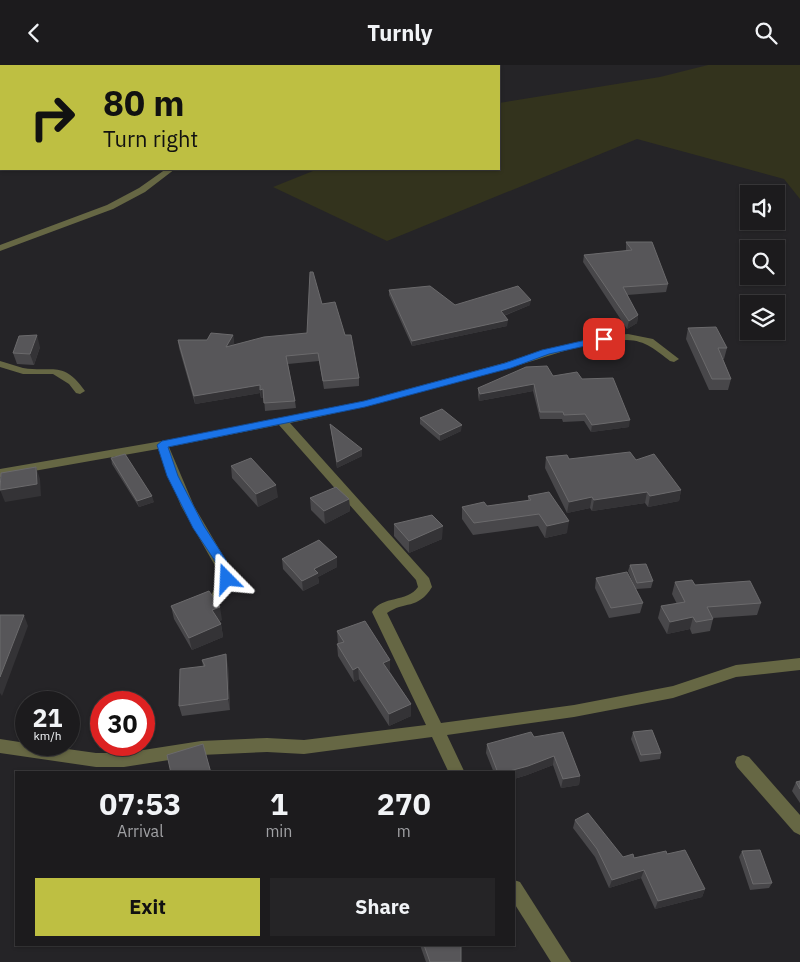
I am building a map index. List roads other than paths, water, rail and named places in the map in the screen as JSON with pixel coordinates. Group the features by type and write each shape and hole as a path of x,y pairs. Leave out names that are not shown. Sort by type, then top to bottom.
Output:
{"street":[{"path":"0,248 110,207 142,190 170,170"},
{"path":"0,473 162,445 365,404 508,365 546,352 604,339 628,337 648,341 674,359"},
{"path":"0,364 23,371 55,371 73,382 80,391"},
{"path":"282,421 422,578 425,587 421,595 408,602 384,607 379,612 456,771"},
{"path":"162,445 177,484 198,528 224,569 227,579 217,597"},
{"path":"0,746 96,760 124,760 201,748 267,745 304,747 345,743 583,709 672,693 736,671 800,663"},
{"path":"743,762 800,827"},
{"path":"515,890 562,962"}]}
